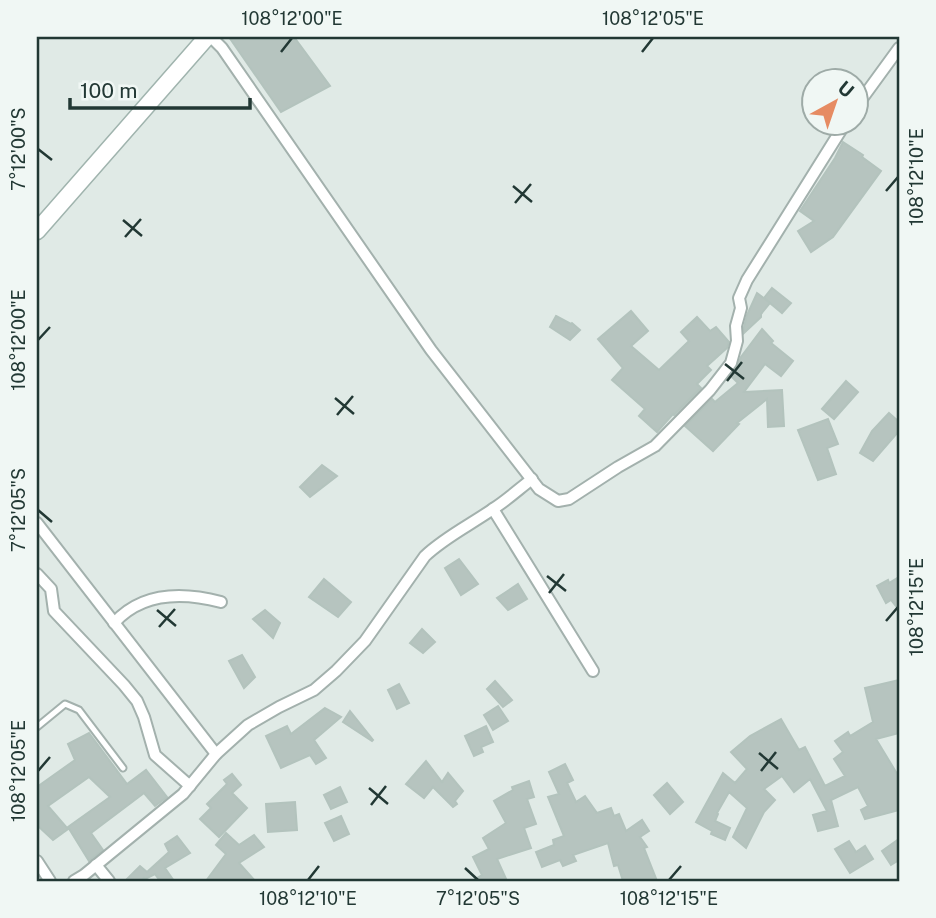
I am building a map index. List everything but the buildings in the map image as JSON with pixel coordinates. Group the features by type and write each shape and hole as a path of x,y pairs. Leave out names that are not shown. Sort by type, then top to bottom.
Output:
{"main road":[{"path":"37,231 209,37"}],"street":[{"path":"209,37 222,48 431,350 539,489 558,502 569,499 654,446 710,390 731,363 737,341 736,326 741,308 739,298 747,280 837,136"},
{"path":"870,88 899,48"},
{"path":"74,881 183,794 216,754 248,725 314,690 365,641 433,548 494,509 532,479"},
{"path":"494,509 593,671"},
{"path":"37,523 216,754"},
{"path":"37,574 51,589 54,611 137,701 155,755 190,786"},
{"path":"114,623 124,612 139,603 159,598 184,597 220,603"},
{"path":"37,861 50,881"},
{"path":"96,865 109,881"}],"lane":[{"path":"37,727 65,704 79,710 123,768"}]}
